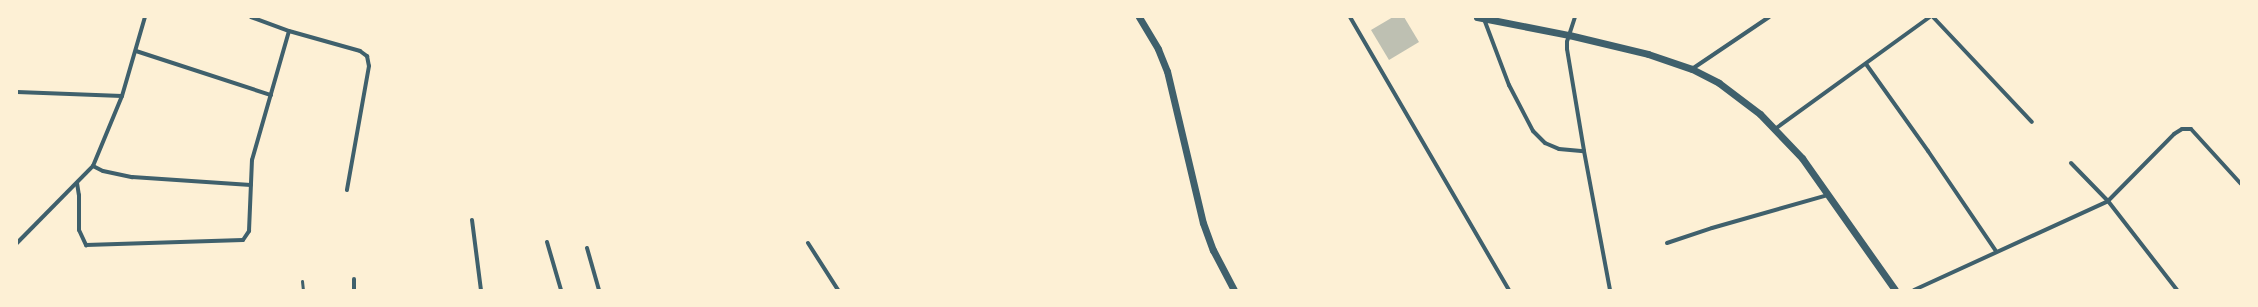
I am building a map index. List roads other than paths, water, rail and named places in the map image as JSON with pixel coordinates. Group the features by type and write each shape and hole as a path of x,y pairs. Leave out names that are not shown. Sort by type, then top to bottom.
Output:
{"street":[{"path":"17,243 92,166 122,96 145,17"},
{"path":"251,17 289,31 360,52 367,56 368,61 347,190"},
{"path":"1139,17 1158,49 1167,71 1203,223 1216,255 1234,290"},
{"path":"1350,17 1509,290"},
{"path":"1575,17 1567,46 1584,151 1610,290"},
{"path":"1692,69 1769,17"},
{"path":"1775,129 1931,17 2032,122"},
{"path":"1481,18 1569,35 1648,54 1692,69 1719,83 1745,102 1775,129 1802,158 1894,290"},
{"path":"1481,18 1509,85 1532,131 1545,143 1559,149 1584,151"},
{"path":"76,183 79,195 79,230 83,242 91,246 243,240 249,231 252,160 289,31"},
{"path":"136,51 271,94"},
{"path":"1866,64 1928,151 1996,251"},
{"path":"17,92 122,96"},
{"path":"1914,290 1996,251 2108,201 2174,134 2185,128 2191,129 2241,184"},
{"path":"2071,163 2108,201 2177,290"},
{"path":"92,166 103,171 132,177 251,186"},
{"path":"1667,243 1712,228 1828,195"},
{"path":"472,220 481,290"},
{"path":"547,242 561,290"},
{"path":"808,243 838,290"},
{"path":"587,248 599,290"},
{"path":"354,279 354,290"}],"lane":[{"path":"302,281 303,290"}]}
